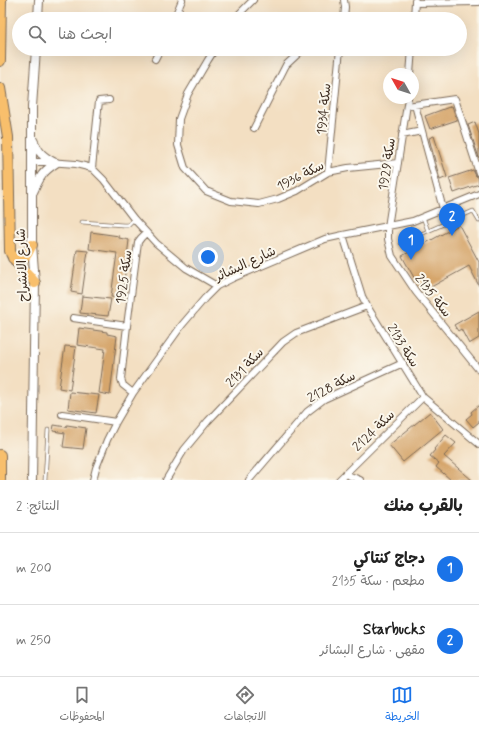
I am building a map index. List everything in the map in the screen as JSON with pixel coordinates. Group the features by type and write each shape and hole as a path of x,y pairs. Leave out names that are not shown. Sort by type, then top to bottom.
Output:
{"highway":[{"path":"0,61 1,0"},
{"path":"0,88 8,137 10,251 13,258 35,283"},
{"path":"13,258 24,258 32,245"},
{"path":"0,456 0,480"}],"street":[{"path":"38,12 39,0"},
{"path":"177,12 182,0"},
{"path":"241,12 253,0"},
{"path":"344,0 346,7 345,12"},
{"path":"414,12 415,2 479,2"},
{"name":"شارع الانشراح","path":"32,480 35,283 32,245 32,107 36,56"},
{"name":"سكة 1936","path":"211,56 188,94 179,119 178,145 185,168 206,191 231,202 259,204 278,199 298,191 328,172 348,168 398,163"},
{"path":"254,128 286,65 296,56"},
{"name":"سكة 1934","path":"328,172 339,56"},
{"path":"410,68 411,56"},
{"path":"407,106 455,99 479,173"},
{"path":"92,168 99,101 109,100"},
{"path":"415,105 443,209"},
{"name":"سكة 1929","path":"388,227 407,106"},
{"path":"402,135 422,131"},
{"path":"32,139 39,152 44,157 56,163"},
{"path":"32,162 76,164 92,168 104,180 146,233 186,268 217,286"},
{"path":"32,195 37,182 44,172 56,163"},
{"name":"شارع البشائر","path":"93,480 107,440 133,394 182,324 217,286 325,240 413,221 479,194"},
{"name":"سكة 2135","path":"388,227 388,239 392,256 416,292 479,370"},
{"name":"سكة 1925","path":"133,394 123,385 121,379 138,242 146,233"},
{"name":"سكة 2133","path":"343,235 362,296 423,397 479,444"},
{"name":"سكة 2131","path":"166,480 184,450 208,421 283,342 296,333 367,306"},
{"path":"73,318 127,326"},
{"name":"سكة 2128","path":"248,480 307,412 324,399 403,363"},
{"name":"سكة 2124","path":"339,480 423,397"},
{"path":"62,414 116,422"},
{"path":"345,474 360,480"}],"lane":[{"path":"401,243 473,211 479,221"},
{"path":"424,217 428,231"},
{"path":"82,222 128,225 134,219"},
{"path":"45,480 48,430"}],"building":[{"path":"452,106 457,120 430,129 425,116"},
{"path":"475,122 479,134 479,158 468,125"},
{"path":"434,136 447,177 440,180 429,138"},
{"path":"473,170 478,177 479,184 454,193 449,178"},
{"path":"459,225 479,262 479,286 469,266 422,292 402,256"},
{"path":"91,232 119,236 119,238 129,240 122,298 111,297 117,253 89,249"},
{"path":"77,250 88,251 82,294 71,292"},
{"path":"82,296 111,299 108,316 80,313"},
{"path":"479,311 479,338 469,344 461,329 458,331 454,325"},
{"path":"79,328 107,332 107,334 117,336 110,395 99,393 105,349 77,345"},
{"path":"65,346 76,347 70,390 59,388"},
{"path":"70,392 99,395 96,413 68,409"},
{"path":"479,405 479,422 473,427 466,419"},
{"path":"430,412 443,429 403,462 389,445"},
{"path":"54,425 66,427 67,425 86,428 83,449 63,447 65,433 53,431"},
{"path":"446,435 456,443 444,456 472,480 451,480 436,467 439,463 430,456"}],"place":[{"name":"Starbucks","path":"452,236"},
{"name":"دجاج كنتاكي","path":"411,260"}]}
